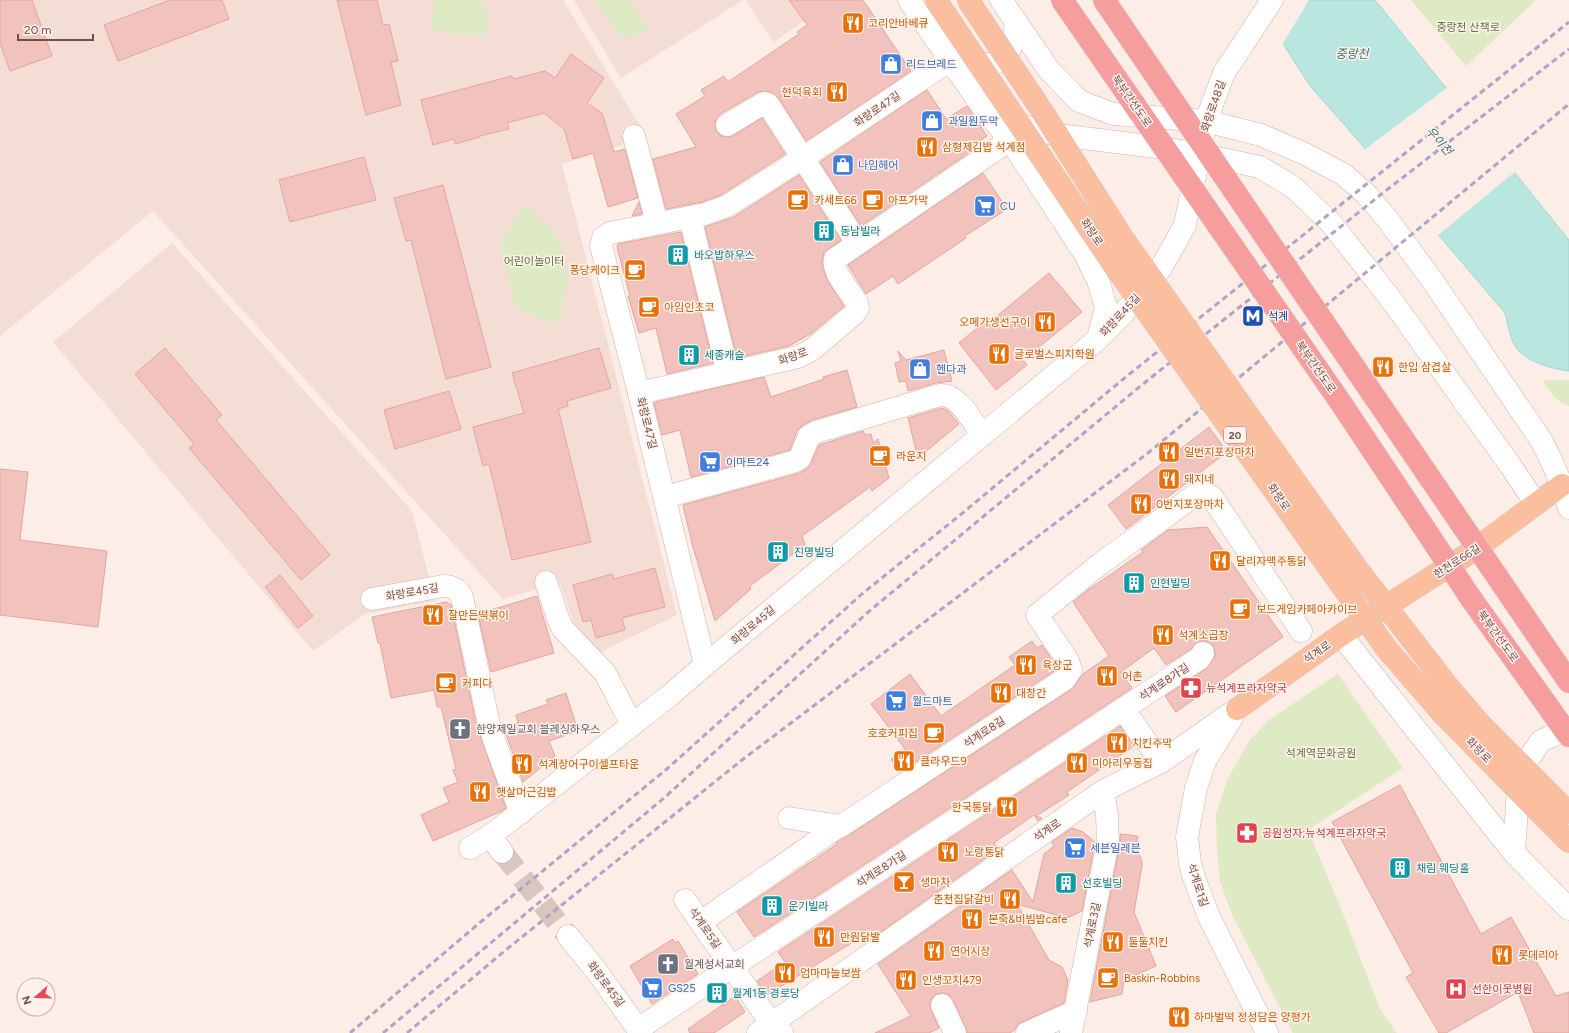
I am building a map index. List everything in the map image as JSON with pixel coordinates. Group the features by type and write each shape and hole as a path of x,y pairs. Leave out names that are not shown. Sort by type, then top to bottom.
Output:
{"highway":[{"name":"북부간선도로","path":"1062,0 1341,403 1470,597 1569,736"},
{"path":"1104,0 1569,682"}],"main road":[{"name":"화랑로","path":"936,0 1118,271 1386,648 1442,712 1569,842"},
{"name":"화랑로","path":"968,0 1042,111 1122,237 1358,570 1450,689 1482,726 1569,813"},
{"name":"한천로66길","path":"1341,635 1471,552 1566,482"},
{"name":"석계로","path":"1237,709 1341,635"}],"street":[{"path":"909,0 985,110 1010,140 1085,254 1100,283 1106,308 1098,339"},
{"path":"1001,0 1049,70 1079,101 1113,114 1206,121 1260,135 1303,153 1343,174 1366,194 1389,221 1434,283 1537,434 1553,463 1566,482 1569,508"},
{"name":"화랑로48길","path":"1199,154 1206,121 1224,73 1272,0"},
{"path":"950,60 982,66 998,62 1013,46 1016,22"},
{"name":"화랑로47길","path":"705,665 665,497 601,246 603,238 610,233 718,210 727,206 804,158 950,60"},
{"path":"727,125 766,103 768,104 858,244"},
{"path":"985,110 1011,123 1058,135 1199,154 1260,167 1293,187 1331,224 1395,304 1510,465 1536,504"},
{"path":"634,136 657,223"},
{"name":"화랑로","path":"639,393 806,354 857,311 858,308 857,302 835,270 834,263 837,257 1010,140"},
{"name":"화랑로45길","path":"470,848 496,844 521,813 669,696 1098,339 1133,303 1161,268 1185,225 1199,154"},
{"path":"690,216 728,373"},
{"path":"665,497 796,461 800,458 809,436 816,432 940,395 945,395 957,400 982,435"},
{"name":"석계로8길","path":"701,922 839,826 1065,679 1071,670 1068,661 1037,615 1100,564 1195,495 1203,492 1212,497 1301,631"},
{"path":"546,582 563,629 605,673 632,725"},
{"name":"화랑로45길","path":"372,599 443,586 449,586 460,592 494,744 521,813"},
{"path":"1341,635 1514,853 1569,909"},
{"name":"석계로8가길","path":"640,1031 732,967 1200,658 1203,653"},
{"path":"1123,709 1161,762"},
{"name":"석계로","path":"770,1030 1103,791 1161,762 1237,709"},
{"name":"석계로1길","path":"1237,709 1205,761 1196,788 1187,837 1193,875 1209,917 1267,1033"},
{"path":"1514,853 1519,772 1541,741 1565,730 1569,731"},
{"name":"석계로3길","path":"1071,1033 1108,841 1107,815 1103,791"},
{"path":"789,818 839,826"},
{"name":"석계로5길","path":"685,900 732,967 770,1030"},
{"name":"화랑로45길","path":"568,936 640,1031"},
{"path":"942,1006 955,1033"},
{"path":"1027,1033 1076,1011"}],"shaded area":[{"path":"0,0 563,0 647,137 562,164 677,615 586,659 560,583 503,599 153,211 0,336"},
{"path":"574,0 743,0 621,78"},
{"path":"745,0 834,0 774,42"},
{"path":"172,243 412,511 435,601 365,614 313,651 53,342"}],"green space":[{"path":"434,0 483,0 481,11 490,12 486,37 430,29"},
{"path":"596,0 629,0 647,29 640,34 633,36 618,35"},
{"name":"중랑천 산책로","path":"1411,0 1536,0 1466,66"},
{"name":"어린이놀이터","path":"524,204 552,229 564,253 567,282 562,309 556,324 525,312 514,304 500,246"},
{"path":"1545,380 1569,380 1569,406 1554,396 1543,382"},
{"name":"석계역문화공원","path":"1338,674 1403,768 1308,830 1342,911 1380,1009 1397,1033 1293,1033 1232,915 1220,881 1217,852 1216,814 1227,780 1249,741 1269,720"}],"water":[{"name":"중랑천","path":"1255,0 1375,0 1569,240 1569,371 1538,363 1518,350 1511,337 1505,313 1310,86"}],"pier":[{"path":"1253,0 1309,0 1282,45"},
{"path":"1448,87 1516,171 1437,236 1364,150"}],"building":[{"path":"0,0 32,0 52,56 10,71 0,43"},
{"path":"170,0 222,0 229,19 118,61 104,25"},
{"path":"337,0 377,0 383,25 389,24 398,61 391,62 401,105 366,115"},
{"path":"789,0 863,0 911,71 806,141 778,97 767,91 758,92 720,114 716,119 716,131 721,136 733,136 762,118 785,154 721,195 702,202 666,209 653,159 696,147 676,114 705,96 701,90 724,76 728,82 799,34 797,32 807,25"},
{"path":"571,54 604,78 587,103 602,113 614,152 625,149 638,198 608,207 593,153 573,159 564,129 544,113 507,123 509,129 455,144 454,139 433,145 421,100 512,76 514,79 545,71 555,78"},
{"path":"927,90 946,119 967,106 987,136 968,149 970,152 861,226 820,162"},
{"path":"364,157 376,200 290,222 279,180"},
{"path":"983,173 1007,209 965,236 966,238 898,284 893,276 866,294 848,265"},
{"path":"799,175 841,240 824,252 822,263 827,280 844,306 812,333 789,346 737,358 705,227 734,217"},
{"path":"443,185 491,367 446,379 411,240 406,241 394,198"},
{"path":"639,202 642,214 632,216"},
{"path":"681,232 713,363 667,374 656,328 639,333 628,296 630,296 617,247 618,244"},
{"path":"1049,273 1082,312 1023,360 1027,365 996,390 959,343 989,318 991,321"},
{"path":"165,348 222,415 216,420 330,555 301,580 189,448 194,444 135,374"},
{"path":"599,348 611,388 567,401 568,406 558,409 591,542 512,560 489,464 483,466 473,427 524,413 512,373"},
{"path":"944,350 952,381 936,383 908,391 906,381 899,382 895,363 901,361 898,351 906,360"},
{"path":"847,370 857,407 812,420 803,425 797,431 790,450 691,477 680,430 662,435 654,403 656,402 764,377 771,397 824,379 823,377"},
{"path":"449,391 461,429 395,449 384,410"},
{"path":"941,408 947,410 959,424 918,458 908,418"},
{"path":"1209,427 1227,452 1126,529 1108,505"},
{"path":"863,431 865,435 871,434 873,443 878,439 889,478 872,491 870,487 802,536 805,545 750,586 751,589 715,621 693,547 683,505 800,473 808,468 819,445"},
{"path":"0,469 28,472 20,540 107,551 98,627 0,615"},
{"path":"1207,527 1283,637 1176,712 1165,696 1207,668 1214,659 1214,647 1209,642 1197,642 1191,649 1166,665 1154,648 1121,672 1132,688 754,937 737,912 837,844 836,843 1072,689 1083,674 1109,656 1073,602 1143,552 1141,550 1168,530"},
{"path":"655,568 665,607 622,618 625,630 596,638 591,620 583,622 573,585 612,574 614,579"},
{"path":"280,575 313,616 298,628 265,587"},
{"path":"537,596 554,653 491,672 478,614"},
{"path":"446,602 451,605 476,724 506,808 433,841 421,815 449,802 443,788 458,782 453,770 456,769 441,707 437,707 434,690 391,698 380,643 378,643 372,617"},
{"path":"1032,641 1037,648 1042,645 1057,667 1056,670 900,772 891,759 905,749 871,704 910,674 941,716 1015,665 1009,657"},
{"path":"566,693 578,731 549,741 555,756 523,782 504,728 518,723 516,715 548,704 546,700"},
{"path":"1120,726 1134,746 1067,792 1069,795 1036,816 1042,818 1038,821 1034,815 1001,838 994,843 998,849 865,943 861,937 767,995 757,981 785,962 778,952"},
{"path":"1400,785 1481,934 1511,917 1556,996 1569,992 1569,1033 1534,1033 1518,992 1446,1033 1439,1033 1406,977 1413,973 1332,822"},
{"path":"1072,828 1083,832 1095,842 1082,911 1067,918 1017,904 1049,960 1062,967 1068,980 1064,1003 1022,1022 1010,1033 967,1033 953,1000 949,995 943,993 936,994 932,998 930,1004 939,1028 929,1033 875,1033 911,1016 878,964 1012,870 1033,902 1044,854 1054,846 1052,842"},
{"path":"1120,834 1138,836 1136,847 1142,861 1142,866 1134,912 1156,966 1124,980 1122,994 1090,1002 1120,843"},
{"path":"673,939 675,943 678,941 698,974 652,1004 630,966"},
{"path":"735,996 745,1012 714,1033 690,1033 688,1029"}],"tunnel":[{"path":"502,852 568,936"}],"railway":[{"path":"350,1033 483,920 668,768 863,593 959,516 1127,376 1569,22"},
{"path":"383,1033 664,798 867,613 1143,384 1388,189 1569,49"},
{"path":"407,1033 507,949 742,760 1148,453 1569,104"}],"place":[{"name":"코리안바베큐","path":"853,23"},
{"name":"리드브레드","path":"891,64"},
{"name":"현덕육회","path":"837,92"},
{"name":"과일원두막","path":"932,121"},
{"name":"삼형제김밥 석계점","path":"927,147"},
{"name":"나임헤어","path":"843,165"},
{"name":"카세트66","path":"798,200"},
{"name":"아프가막","path":"873,200"},
{"name":"CU","path":"985,206"},
{"name":"동남빌라","path":"824,231"},
{"name":"바오밥하우스","path":"678,255"},
{"name":"퐁당케이크","path":"635,270"},
{"name":"아임인초코","path":"649,307"},
{"name":"석계","path":"1253,316"},
{"name":"오메가생선구이","path":"1045,322"},
{"name":"글로벌스피치학원","path":"999,354"},
{"name":"세종캐슬","path":"689,355"},
{"name":"한입 삼겹살","path":"1383,367"},
{"name":"헨다과","path":"920,369"},
{"name":"일번지포장마차","path":"1169,452"},
{"name":"라운지","path":"880,456"},
{"name":"이마트24","path":"710,462"},
{"name":"돼지네","path":"1169,479"},
{"name":"0번지포장마차","path":"1141,504"},
{"name":"진명빌딩","path":"778,552"},
{"name":"달리자맥주통닭","path":"1220,561"},
{"name":"인현빌딩","path":"1134,583"},
{"name":"보드게임카페아카이브","path":"1240,609"},
{"name":"잘만든떡볶이","path":"433,615"},
{"name":"석계소곱창","path":"1163,635"},
{"name":"육장군","path":"1026,665"},
{"name":"어촌","path":"1107,676"},
{"name":"커피다","path":"446,683"},
{"name":"뉴석계프라자약국","path":"1191,688"},
{"name":"대창간","path":"1001,693"},
{"name":"월드마트","path":"896,701"},
{"name":"한양제일교회 블레싱하우스","path":"460,729"},
{"name":"호호커피집","path":"934,733"},
{"name":"치킨주막","path":"1117,743"},
{"name":"클라우드9","path":"904,761"},
{"name":"미아리우동집","path":"1077,763"},
{"name":"석계장어구이셀프타운","path":"522,764"},
{"name":"햇살머근김밥","path":"480,792"},
{"name":"한국통닭","path":"1007,807"},
{"name":"공원정자;뉴석계프라자약국","path":"1247,833"},
{"name":"세븐일레븐","path":"1075,848"},
{"name":"노랑통닭","path":"948,852"},
{"name":"채림 웨딩홀","path":"1400,868"},
{"name":"생마차","path":"904,882"},
{"name":"선호빌딩","path":"1066,883"},
{"name":"춘천집닭갈비","path":"1010,899"},
{"name":"운기빌라","path":"772,906"},
{"name":"본죽&비빔밥cafe","path":"972,919"},
{"name":"만원닭발","path":"824,937"},
{"name":"둘둘치킨","path":"1113,942"},
{"name":"연어시장","path":"934,951"},
{"name":"롯데리아","path":"1502,955"},
{"name":"월계성서교회","path":"668,964"},
{"name":"엄마마늘보쌈","path":"785,973"},
{"name":"Baskin-Robbins","path":"1108,978"},
{"name":"인생꼬치479","path":"906,980"},
{"name":"GS25","path":"652,988"},
{"name":"선한이웃병원","path":"1456,989"},
{"name":"월계1동 경로당","path":"717,993"},
{"name":"하마벌떡 정성담은 양평가","path":"1179,1017"}],"water label":[{"name":"우이천","path":"1439,141"}]}
